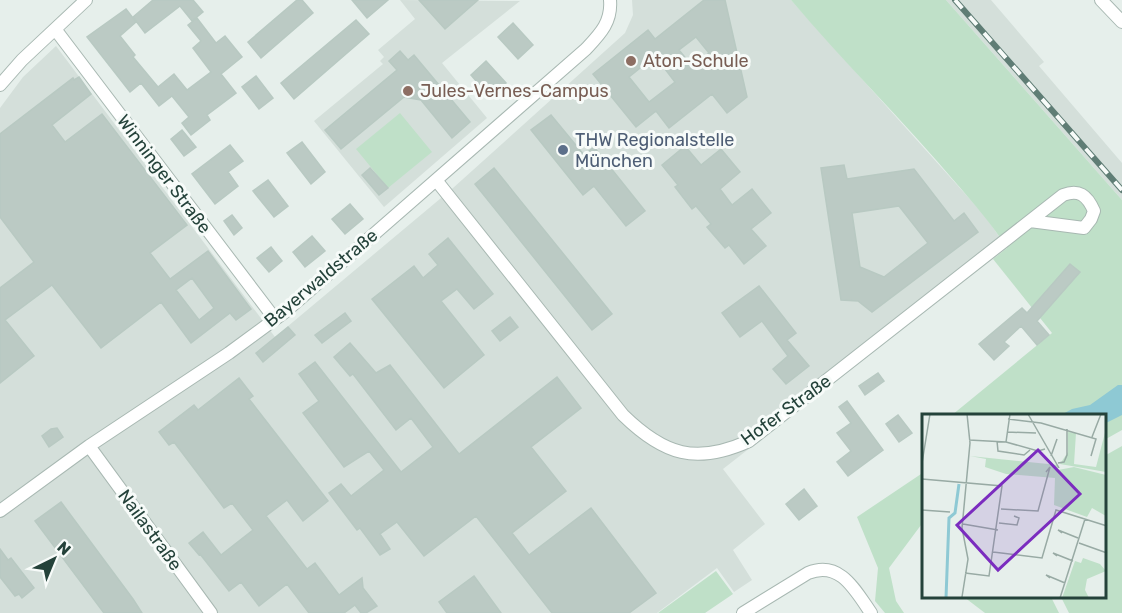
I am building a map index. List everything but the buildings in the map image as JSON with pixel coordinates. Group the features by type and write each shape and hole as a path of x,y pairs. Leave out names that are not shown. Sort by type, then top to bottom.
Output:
{"street":[{"path":"0,85 22,60 86,0"},
{"path":"1101,0 1122,22"},
{"name":"Bayerwaldstraße","path":"0,511 89,446 229,353 275,319 586,49 604,29 610,5"},
{"name":"Winninger Straße","path":"55,29 275,319"},
{"name":"Hofer Straße","path":"436,180 623,415 657,443 674,451 699,454 731,449 749,441 1063,195 1081,192 1089,200 1094,211 1084,228 1030,221"},
{"name":"Nailastraße","path":"89,446 212,613"},
{"path":"743,613 818,569 829,569 838,573 848,582 871,613"}],"shaded area":[{"name":"Jules-Vernes-Campus","path":"400,0 520,1 442,63 487,118 384,207 314,121 383,64 380,61 384,57 378,50 415,19"},
{"path":"632,0 791,0 985,216 1007,248 723,469 765,524 733,550 752,580 734,592 717,568 657,613 0,613 0,108 23,77 56,46 275,337 453,188 625,33 633,15"},
{"path":"946,0 991,0 1044,62 1039,66 1122,163 1122,200"}],"green space":[{"path":"791,0 946,0 1122,200 1122,430 1107,438 1107,414 953,414 1052,333 993,259 1007,248 989,222"},
{"path":"400,113 432,152 388,188 356,149"},
{"path":"1122,446 1122,613 1069,613 1062,598 1107,598 1107,454"},
{"path":"922,473 922,524 889,568 896,601 904,613 885,613 875,601 878,568 857,517"},
{"path":"716,571 733,594 705,613 658,613"},
{"path":"965,598 1052,598 1059,613 985,613"}],"water":[{"path":"1118,385 1122,385 1122,415 1107,422 1107,414 1063,414 1072,409 1090,405"}],"railway":[{"path":"955,0 1122,190"}],"place":[{"name":"Aton-Schule","path":"631,61"},
{"name":"Jules-Vernes-Campus","path":"408,91"},
{"name":"THW Regionalstelle München","path":"563,150"}]}
